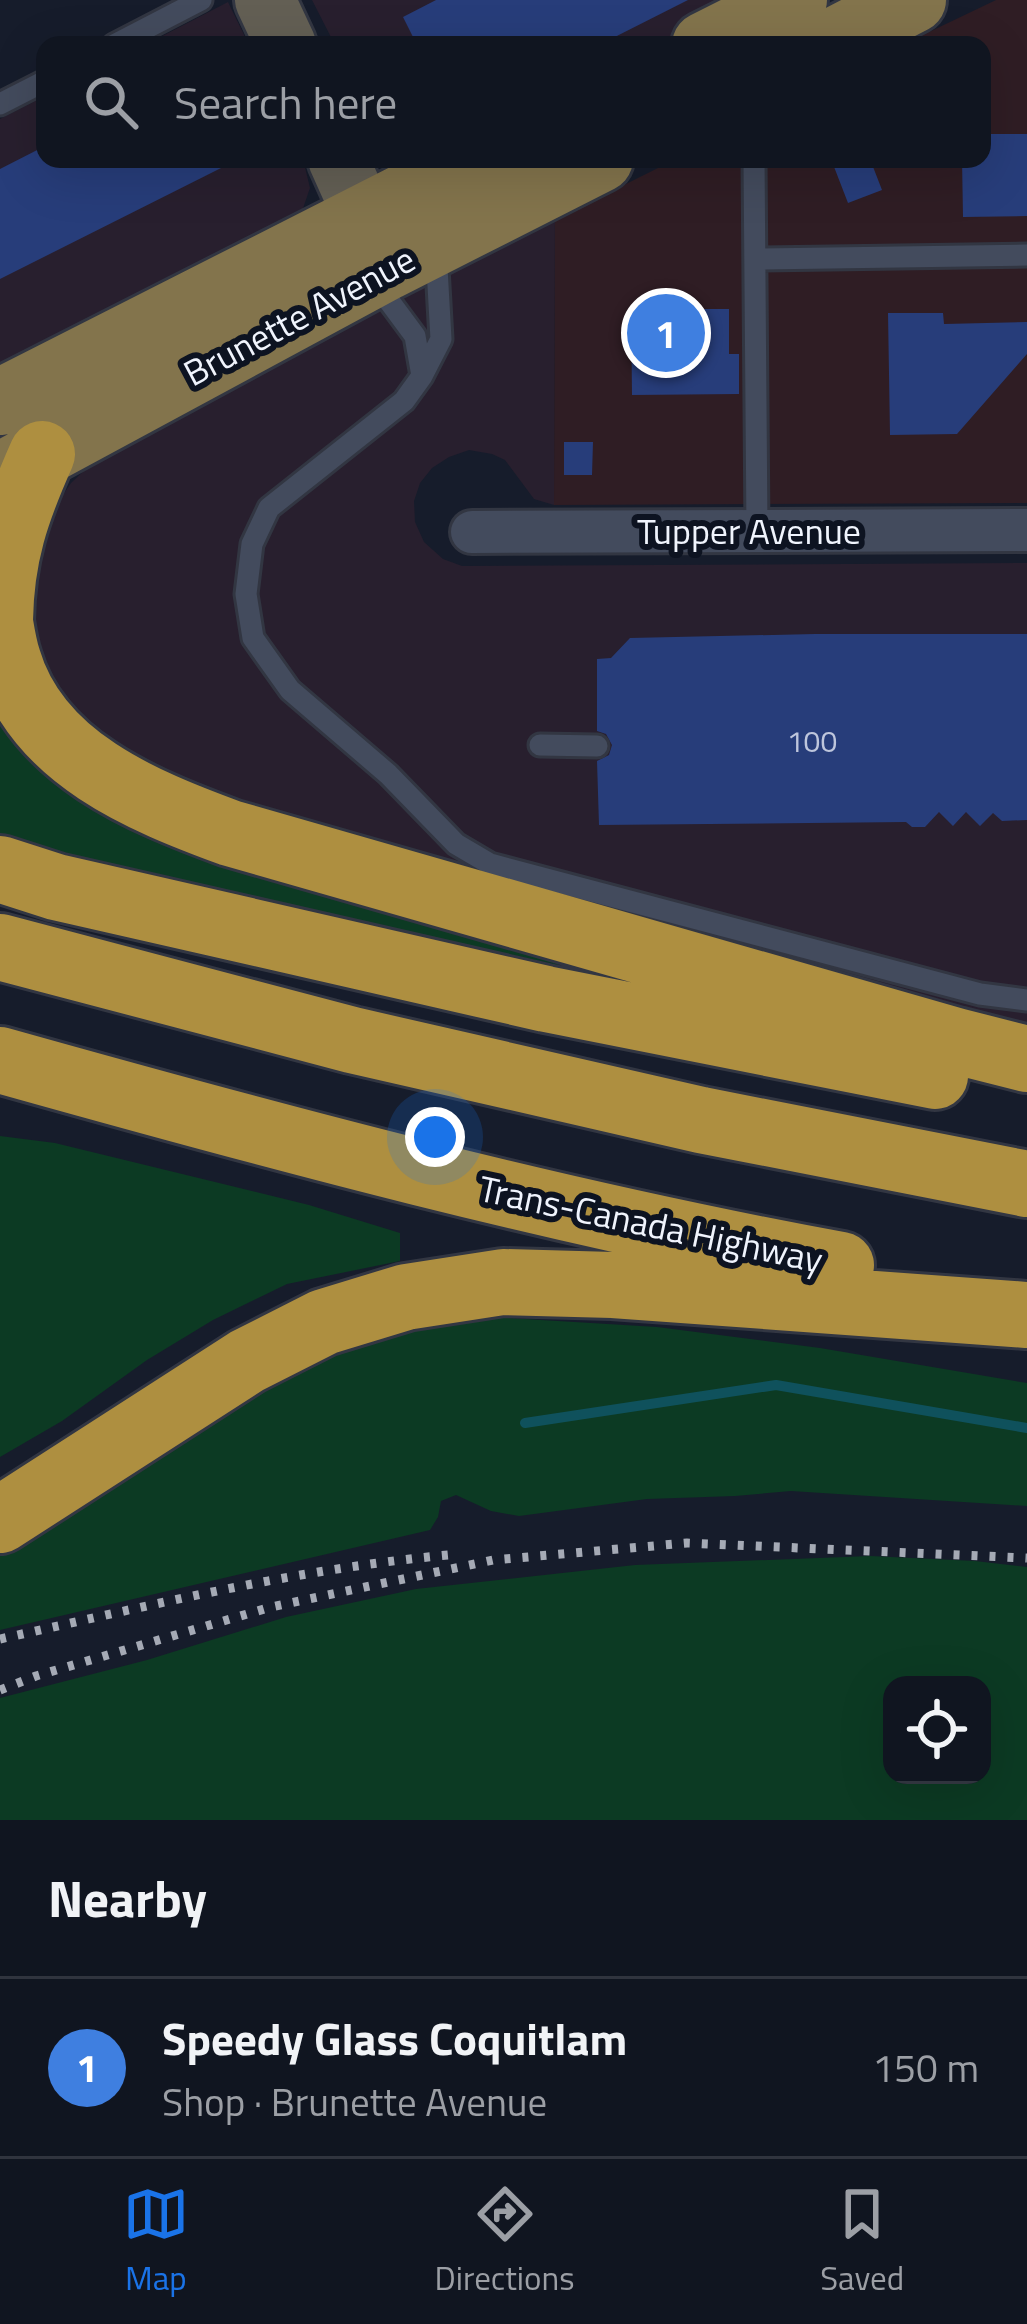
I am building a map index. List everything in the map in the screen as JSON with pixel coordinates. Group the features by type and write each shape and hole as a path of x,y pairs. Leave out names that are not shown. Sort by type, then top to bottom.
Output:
{"highway":[{"path":"21,465 18,507 0,585 0,621 8,662 25,698 48,728 75,757 110,781 230,833 1027,1059"},
{"path":"0,869 547,999 1027,1093"},
{"path":"0,947 422,1056 701,1120 1027,1184"},
{"name":"Trans-Canada Highway","path":"0,1060 424,1174 735,1245 1027,1299"},
{"path":"0,1520 247,1361 324,1322 406,1297 503,1282 614,1285 1027,1315"}],"main road":[{"path":"265,0 282,36"},
{"path":"723,36 794,0"},
{"path":"843,36 913,0"},
{"name":"Brunette Avenue","path":"21,465 379,233 467,168"},
{"name":"Brunette Avenue","path":"0,402 379,233 573,168"}],"street":[{"name":"Tupper Avenue","path":"472,532 1027,530"}],"lane":[{"path":"131,36 201,0"},
{"path":"0,104 36,86"},
{"path":"754,168 757,531"},
{"path":"379,233 415,336 422,376"},
{"path":"379,233 441,339 404,401 269,508 252,544 246,594 253,638 290,690 388,774 456,844 490,864 980,994 1027,1000"},
{"path":"755,259 1027,255"},
{"path":"540,745 597,746"}],"shaded area":[{"path":"312,0 756,0 683,36 330,36"},
{"path":"996,0 1027,0 1027,503 554,505 555,211 658,168 991,168 991,36 921,36"},
{"path":"228,2 245,36 162,36"},
{"path":"36,101 36,168 305,168 310,188 300,217 0,380 0,119"},
{"path":"555,211 554,505 534,499 505,460 469,450 432,468 420,483 414,501 415,522 424,542 443,559 462,566 1027,563 1027,1024 235,802 147,770 77,720 37,655 29,598 50,514 71,483 112,444"}],"green space":[{"path":"0,698 558,965 144,874 0,835"},
{"path":"0,1136 55,1143 309,1205 400,1233 400,1261 287,1284 213,1320 0,1457"},
{"path":"475,1316 657,1327 820,1348 1027,1383 1027,1506 791,1491 647,1499 519,1516 491,1511 456,1495 441,1501 430,1530 0,1630 0,1548 215,1405 384,1325"},
{"path":"870,1556 1027,1567 1027,1820 0,1820 0,1698 286,1617 416,1589 635,1565"}],"building":[{"path":"436,0 688,0 617,36 412,36 403,17"},
{"path":"991,134 1027,134 1027,216 963,217 962,168 991,168"},
{"path":"36,151 36,168 221,168 0,279 0,169"},
{"path":"834,168 873,168 882,190 848,203"},
{"path":"631,309 729,309 729,354 739,354 739,394 632,395"},
{"path":"888,313 943,313 944,324 1027,322 1027,354 957,434 890,435"},
{"path":"564,442 593,442 592,475 564,475"},
{"path":"1027,634 1027,820 1002,821 993,813 980,826 966,812 953,826 939,812 925,827 906,822 599,825 597,761 609,755 612,745 606,734 597,731 597,659 611,658 630,638"}],"waterway":[{"path":"525,1423 776,1385 1027,1428"}],"railway":[{"path":"0,1690 271,1607 493,1560 687,1543 1027,1558"},
{"path":"0,1639 278,1579 448,1555"}],"place":[{"name":"Speedy Glass Coquitlam","path":"666,333"}]}
